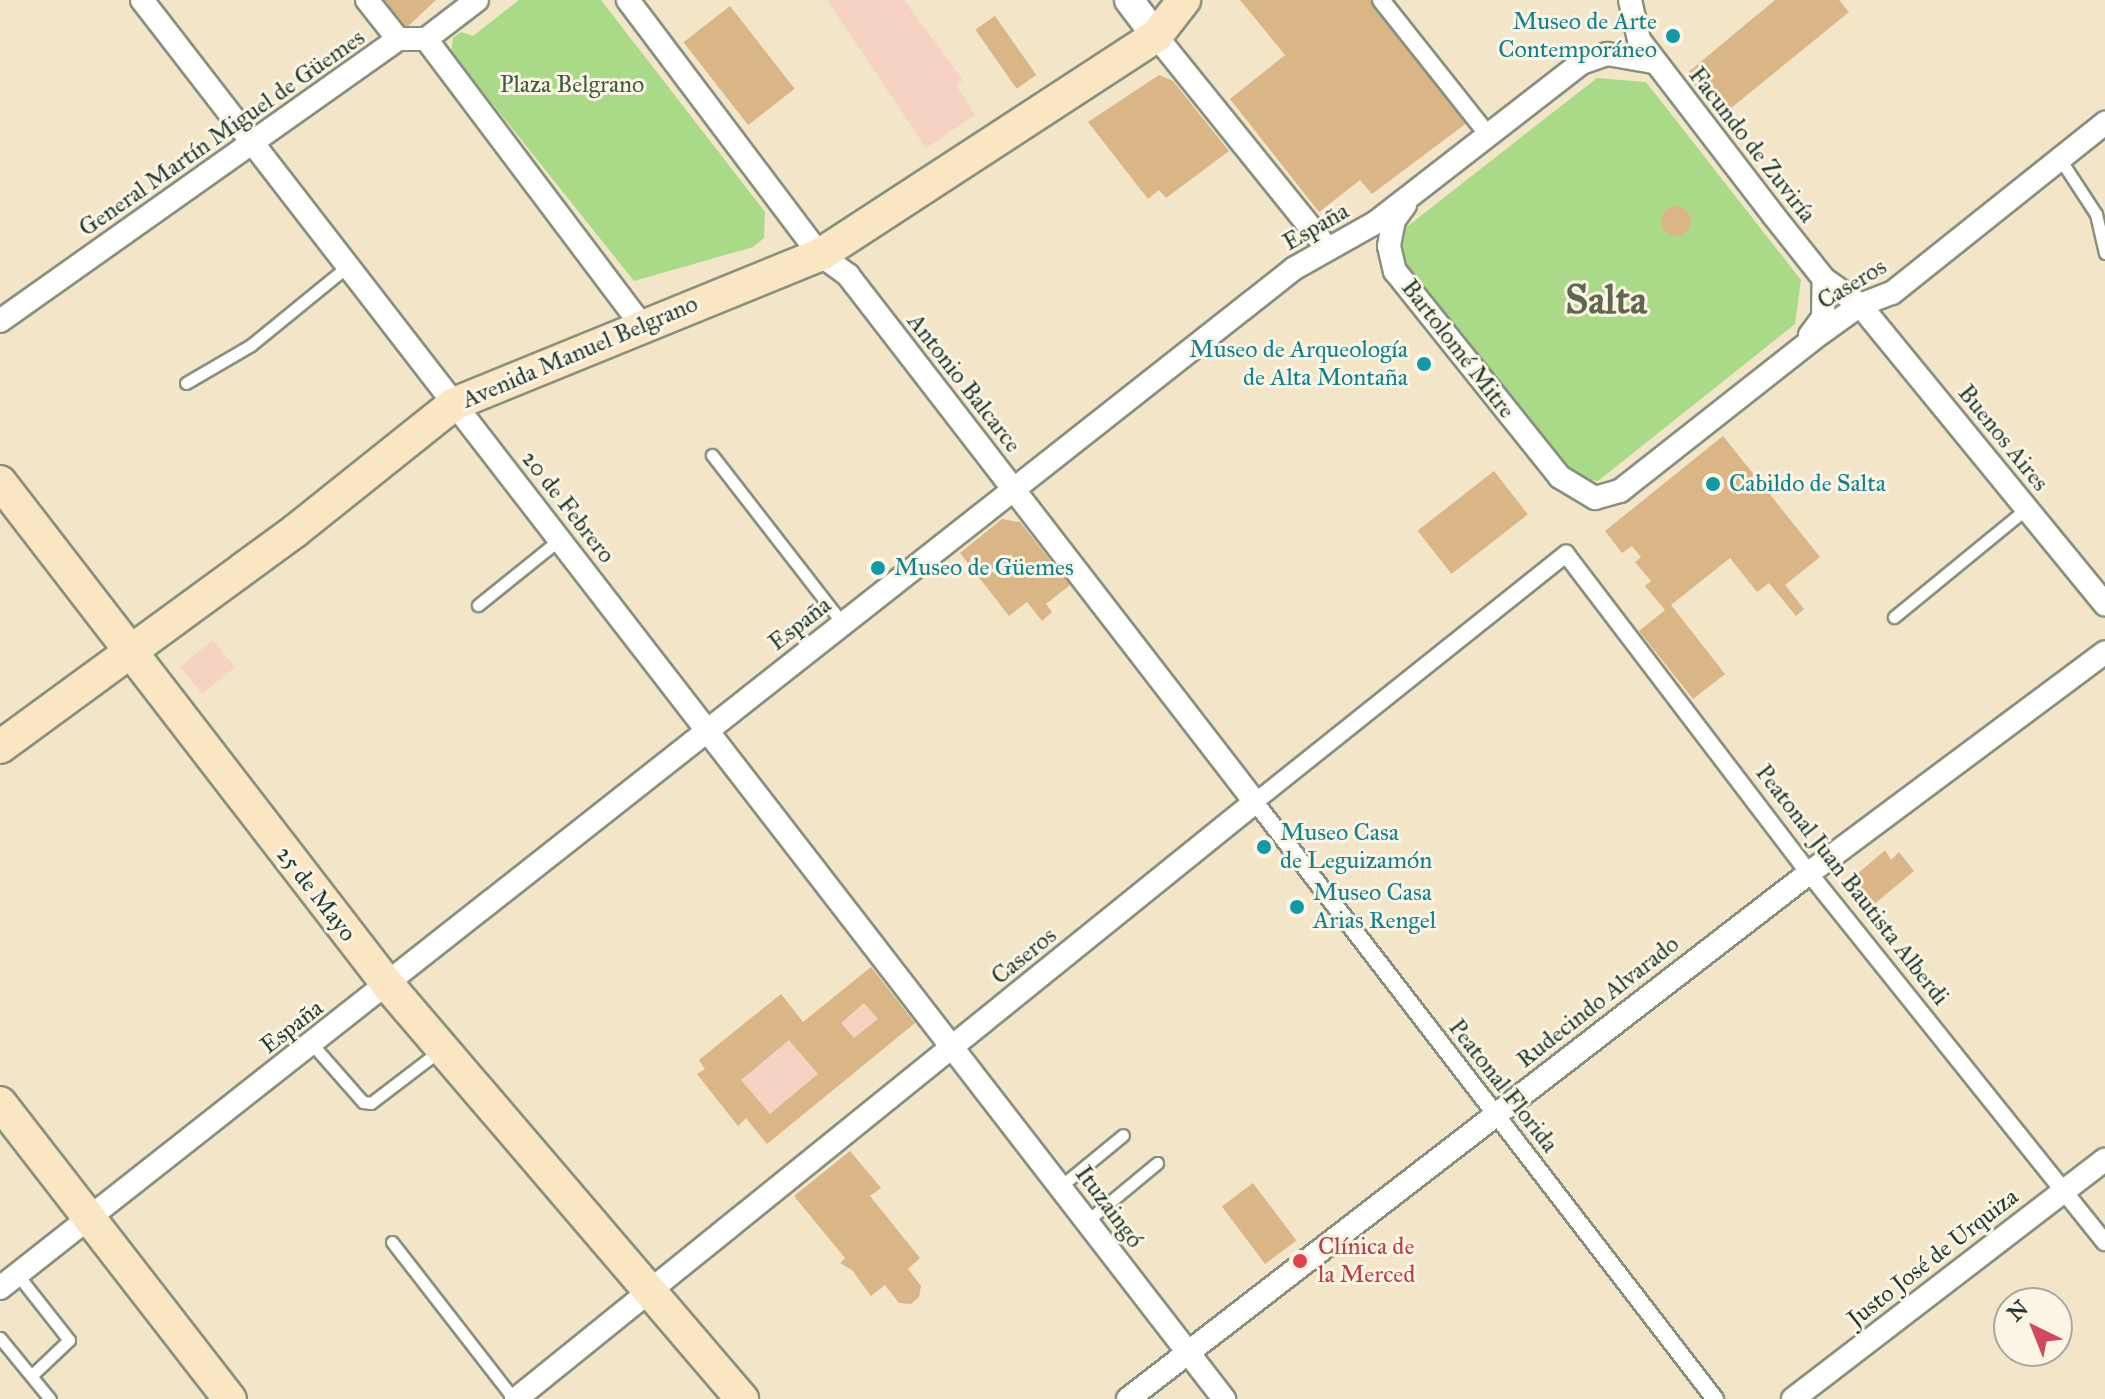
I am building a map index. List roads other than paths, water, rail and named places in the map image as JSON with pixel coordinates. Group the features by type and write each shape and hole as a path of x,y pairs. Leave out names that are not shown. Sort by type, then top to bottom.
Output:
{"main road":[{"name":"Avenida Manuel Belgrano","path":"0,747 130,653 454,404 641,324 820,255 1156,36 1184,0"},
{"name":"25 de Mayo","path":"0,482 388,985 652,1290 742,1399"},
{"path":"0,1103 230,1399"}],"street":[{"name":"20 de Febrero","path":"142,0 954,1047"},
{"path":"367,0 398,39"},
{"path":"477,0 426,39 641,324"},
{"name":"Antonio Balcarce","path":"628,0 820,255 848,275 1255,802"},
{"path":"1129,0 1327,248"},
{"path":"1381,0 1488,135"},
{"name":"Facundo de Zuviría","path":"1633,1 1639,40 1654,62 1824,279 1860,305"},
{"name":"General Martín Miguel de Güemes","path":"0,321 255,144 398,39 426,39"},
{"name":"España","path":"8,1281 388,985 708,728 1295,268 1375,223 1581,63 1607,54 1654,62"},
{"name":"Caseros","path":"1580,492 1595,498 1620,491 1860,305 1892,293 2105,123"},
{"name":"Bartolomé Mitre","path":"1415,192 1394,220 1389,246 1395,271 1560,477 1580,492"},
{"path":"1796,352 1823,318 1824,279"},
{"name":"Buenos Aires","path":"1860,305 2105,604"},
{"name":"Caseros","path":"515,1399 1566,554"},
{"name":"Peatonal Juan Bautista Alberdi","path":"1566,554 1809,873 2105,1242"},
{"name":"Rudecindo Alvarado","path":"1128,1399 1809,873 2105,652"},
{"name":"Peatonal Florida","path":"1255,802 1715,1399"},
{"name":"Ituzaingó","path":"954,1047 1224,1399"},
{"name":"Justo José de Urquiza","path":"1793,1399 2105,1160"}],"lane":[{"path":"2060,159 2096,214 2105,253"},
{"path":"186,383 251,345 348,266"},
{"path":"712,455 843,624"},
{"path":"1894,617 2027,508"},
{"path":"478,605 560,539"},
{"path":"312,1044 363,1102 371,1103 443,1049"},
{"path":"1061,1186 1123,1135"},
{"path":"1087,1221 1157,1163"},
{"path":"392,1242 515,1399"},
{"path":"8,1281 69,1340 31,1376"},
{"path":"0,1338 50,1399"}],"place":[{"name":"Museo de Arte Contemporáneo","path":"1673,36"},
{"name":"Museo de Arqueología de Alta Montaña","path":"1424,364"},
{"name":"Cabildo de Salta","path":"1713,484"},
{"name":"Museo de Güemes","path":"878,568"},
{"name":"Museo Casa de Leguizamón","path":"1264,847"},
{"name":"Museo Casa Arias Rengel","path":"1297,907"},
{"name":"Clínica de la Merced","path":"1300,1261"}],"district":[{"name":"Salta","path":"1606,300"}],"park label":[{"name":"Plaza Belgrano","path":"572,85"}]}
